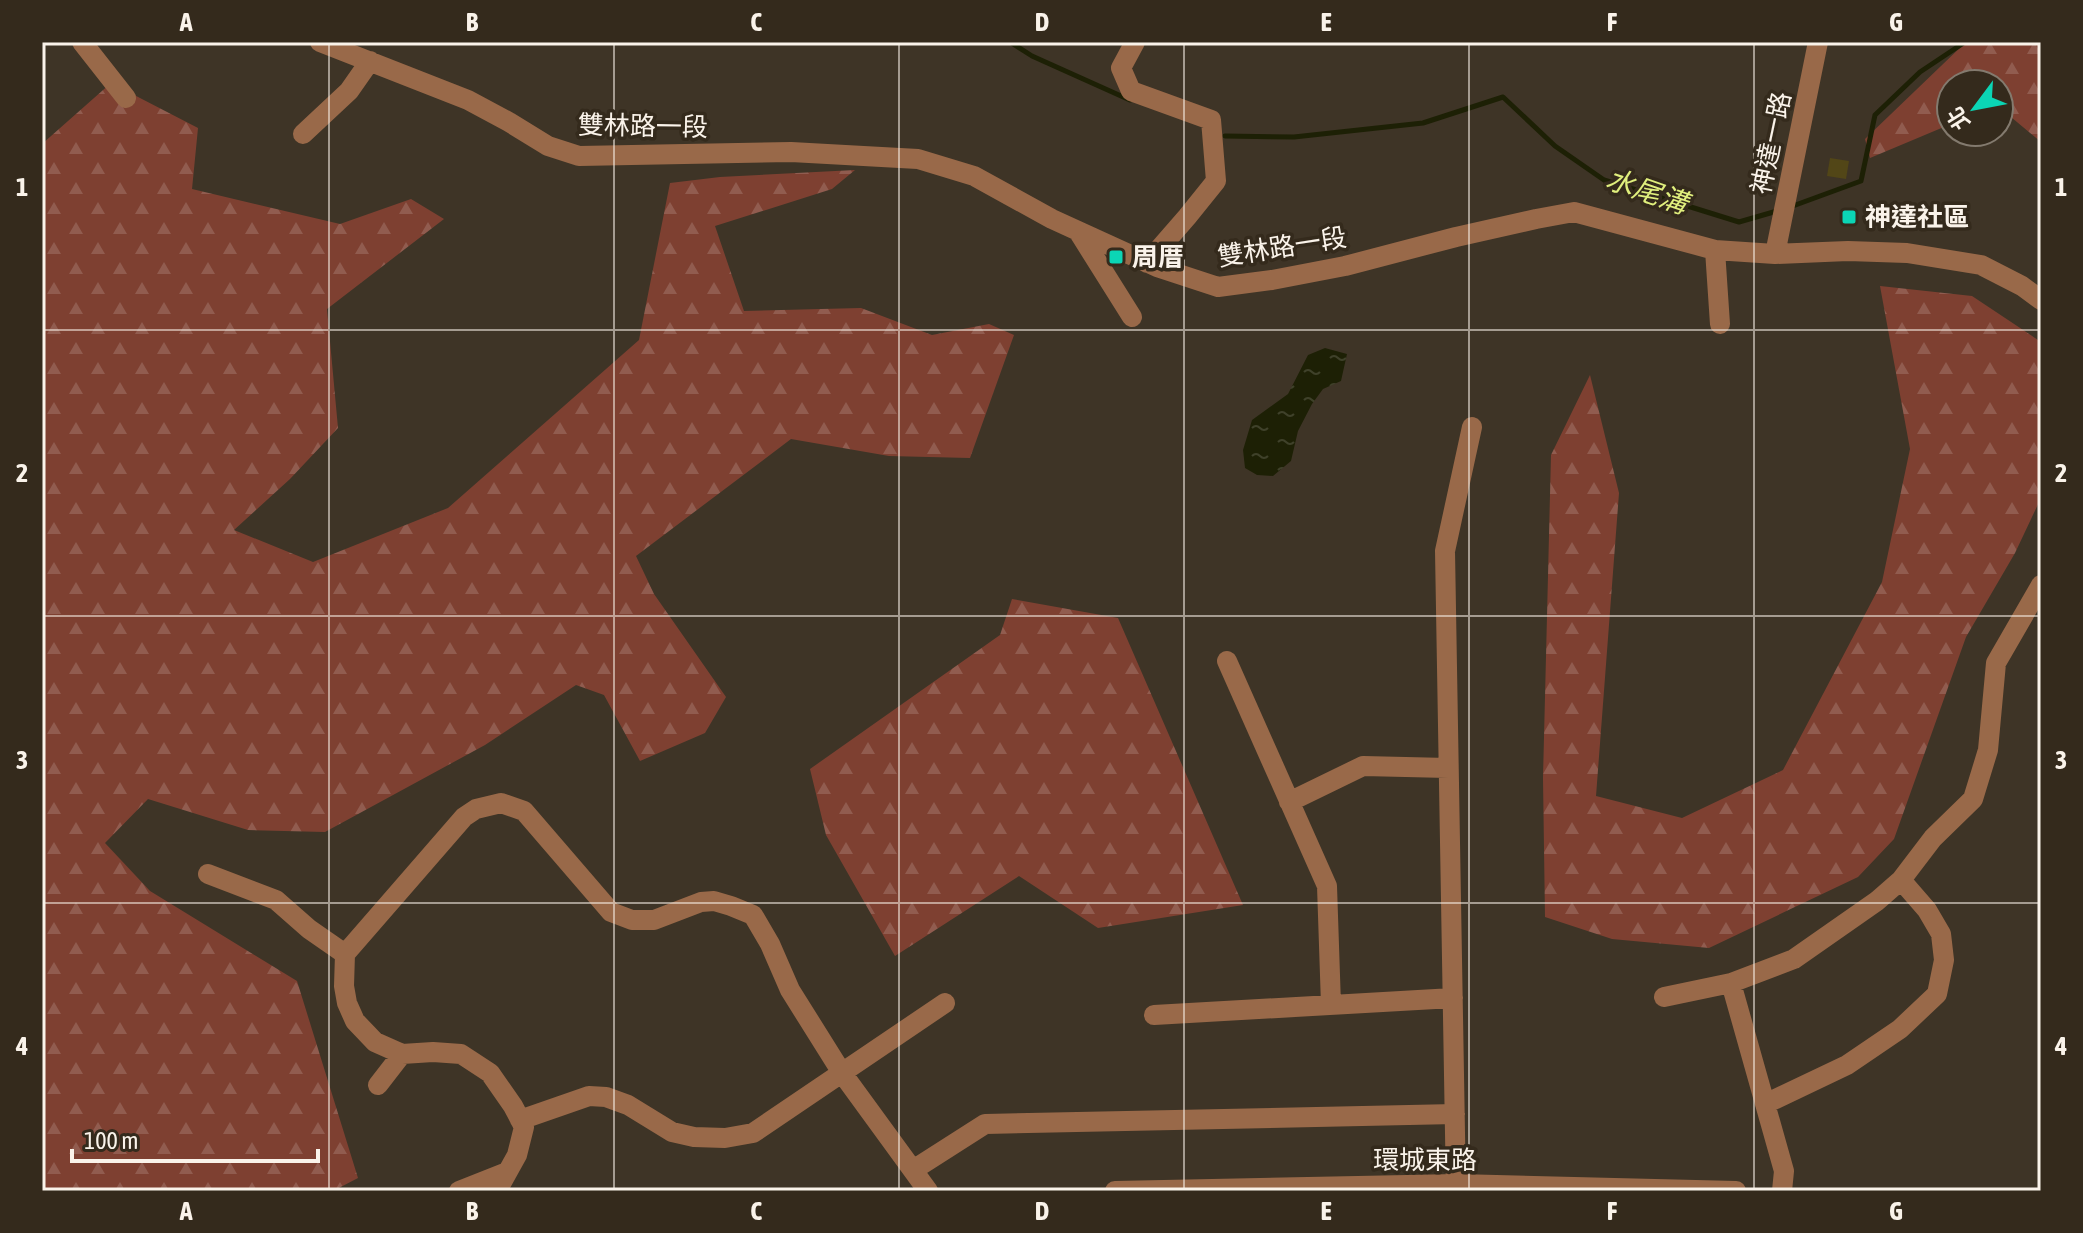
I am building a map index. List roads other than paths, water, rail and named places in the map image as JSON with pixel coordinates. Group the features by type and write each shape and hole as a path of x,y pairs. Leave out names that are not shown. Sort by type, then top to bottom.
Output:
{"street":[{"path":"82,42 126,98"},
{"name":"雙林路一段","path":"320,42 468,100 548,146 579,156 791,152 918,159 974,176 1078,231 1147,263 1218,287 1345,266 1574,212 1715,250 1775,254 1848,251 1907,253 1981,265 2022,286 2041,300"},
{"path":"1135,42 1121,68 1131,91 1211,120 1216,181 1147,263"},
{"name":"神達一路","path":"1775,254 1818,42"},
{"path":"303,134 349,91 370,61"},
{"path":"1078,231 1132,317"},
{"path":"1715,250 1720,324"},
{"path":"1457,1188 1445,551 1472,427"},
{"path":"1664,997 1731,983 1794,959 1877,901 1901,880 1933,838 1973,799 1988,750 1996,663 2041,585"},
{"path":"1227,661 1327,886 1331,1005"},
{"path":"1289,802 1363,766 1448,768"},
{"path":"497,1191 517,1155 524,1127 490,1073 461,1054 402,1054 375,1042 355,1021 344,986 345,954 464,817 476,809 501,803 524,811 611,912 632,920 654,920 701,902 714,901 753,915 770,944 790,990 842,1073 928,1191"},
{"path":"208,874 276,900 309,929 345,954"},
{"path":"1765,1104 1847,1065 1900,1029 1937,994 1944,960 1941,934 1927,910 1901,880"},
{"path":"1731,983 1784,1171 1782,1191"},
{"path":"1154,1015 1453,998"},
{"path":"520,1120 589,1096 606,1097 628,1105 672,1132 694,1137 725,1138 753,1133 945,1003"},
{"path":"378,1085 402,1054"},
{"path":"913,1170 985,1124 1455,1114"},
{"path":"459,1191 507,1172"},
{"name":"環城東路","path":"1115,1191 1457,1188 1736,1191"}],"water":[{"path":"1325,348 1347,354 1341,381 1323,389 1312,404 1298,431 1291,461 1273,476 1257,475 1245,468 1243,450 1252,420 1288,394 1308,355"}],"waterway":[{"name":"水尾溝","path":"1010,42 1032,56 1130,100"},
{"name":"水尾溝","path":"1790,207 1861,181 1875,115 1920,72 1965,42"},
{"name":"水尾溝","path":"1225,136 1294,137 1423,123 1503,97 1555,146 1604,180 1739,222 1777,211"}],"place":[{"name":"神達社區","path":"1849,217"},
{"name":"周厝","path":"1116,257"}]}
